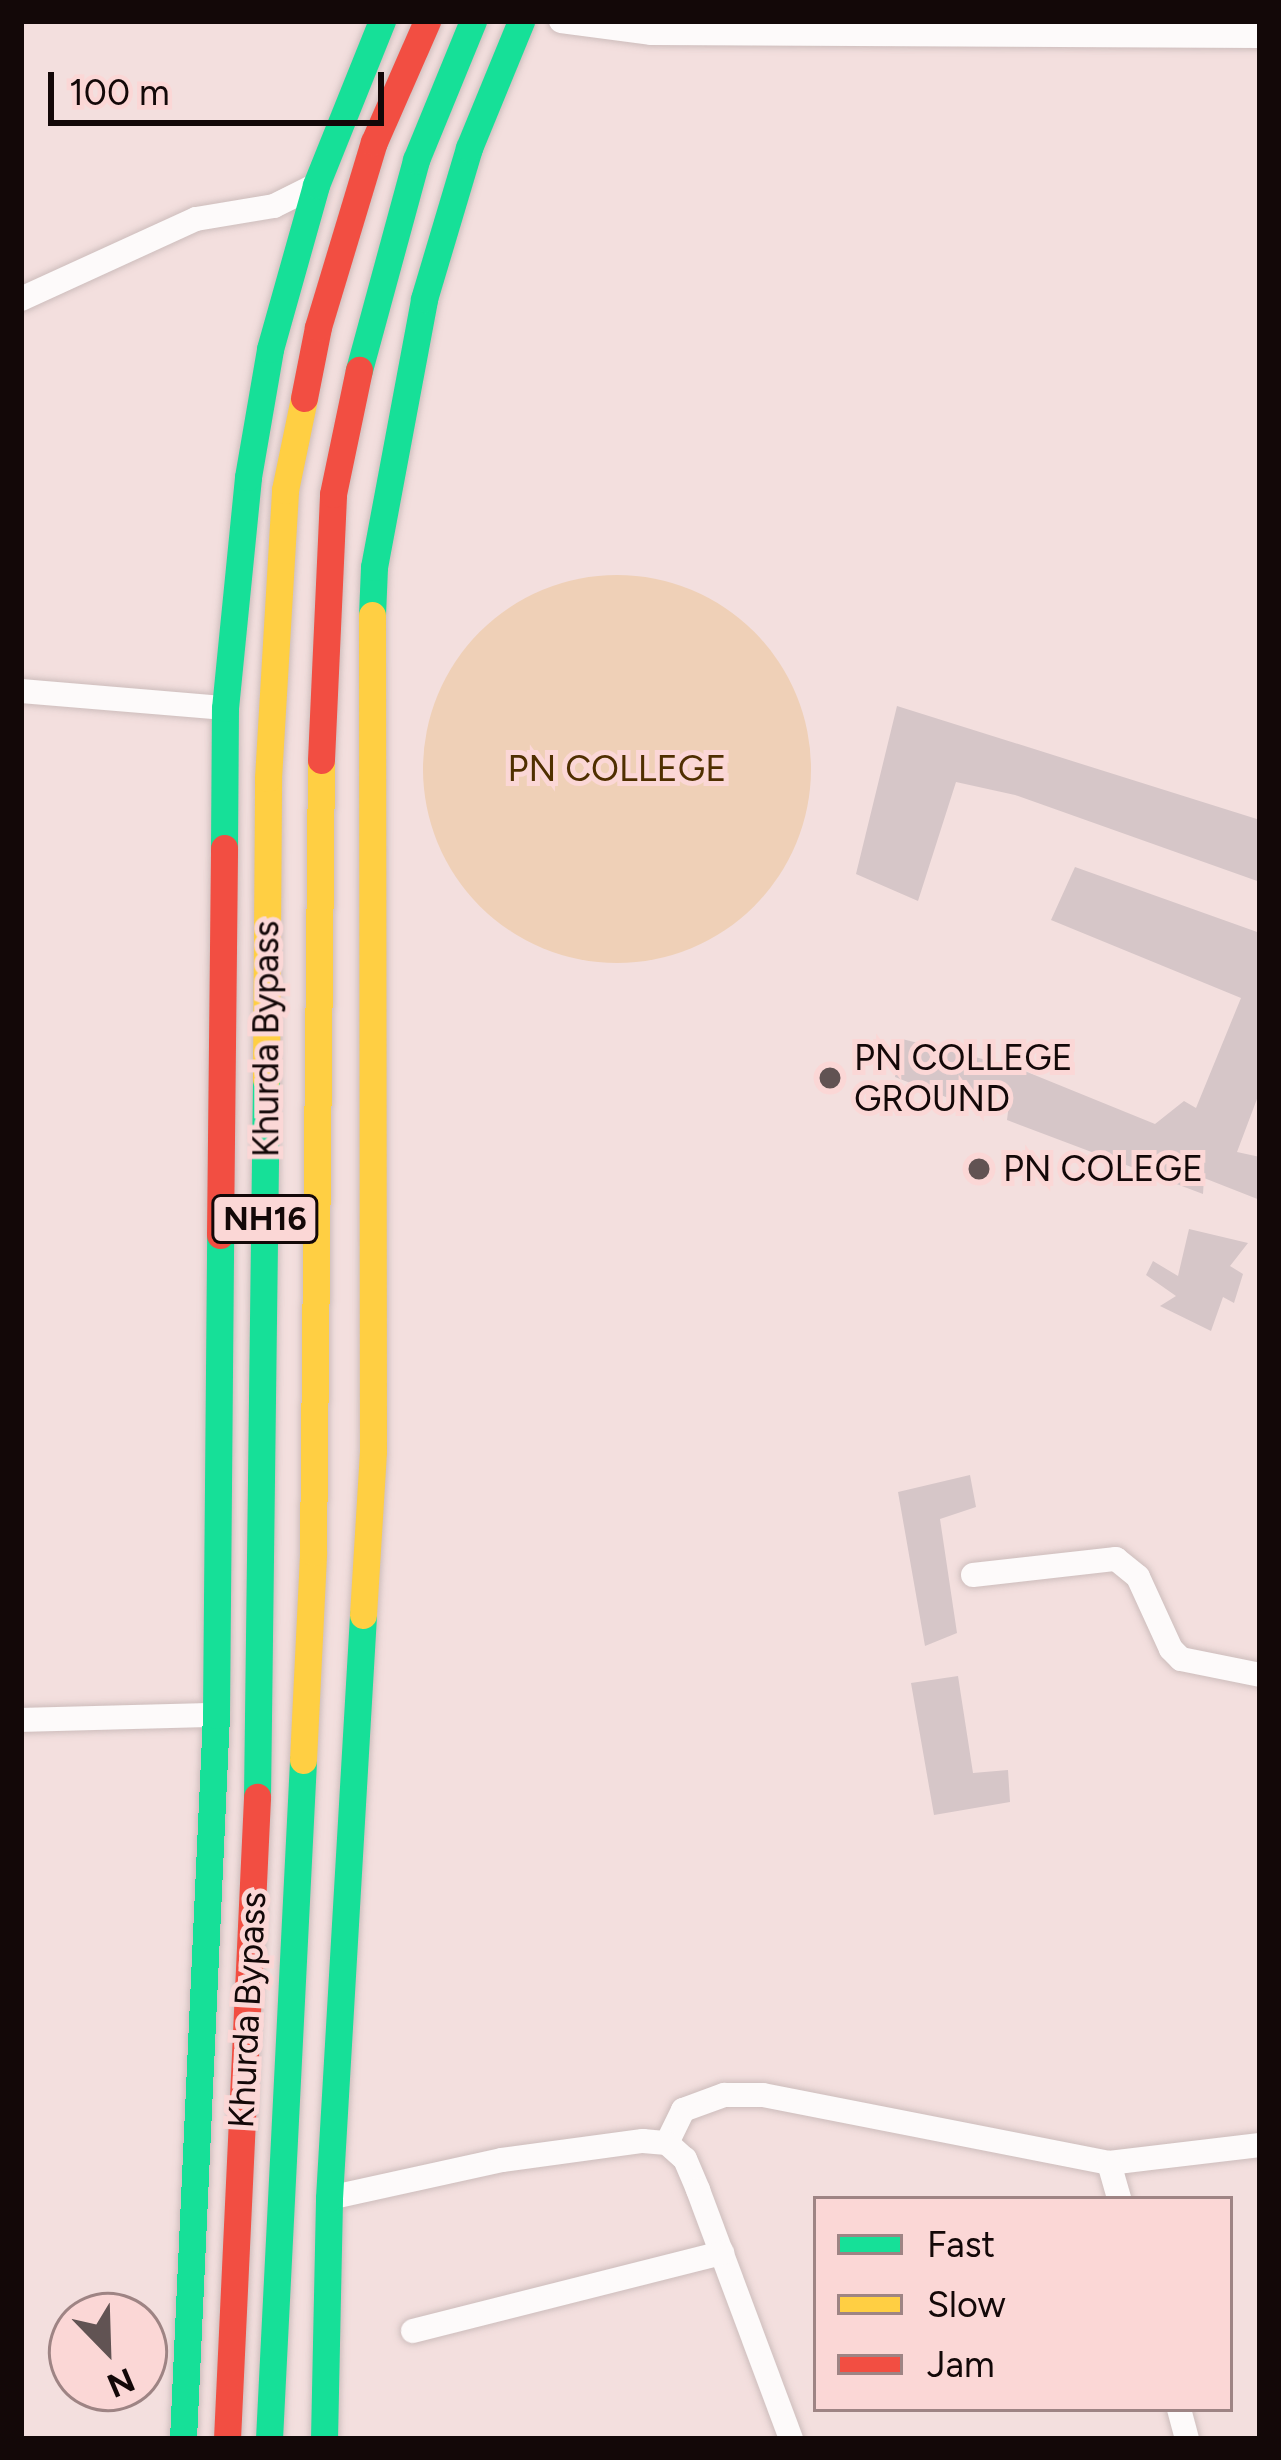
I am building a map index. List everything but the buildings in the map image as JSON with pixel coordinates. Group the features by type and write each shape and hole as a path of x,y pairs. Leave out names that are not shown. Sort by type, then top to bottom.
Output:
{"main road":[{"path":"183,2439 216,1715 225,708 248,477 270,350 316,185 382,21"},
{"name":"Khurda Bypass","path":"227,2439 262,1692 268,778 285,490 318,327 374,142 427,21"},
{"name":"Khurda Bypass","path":"269,2439 313,1552 322,667 333,494 362,358 416,160 473,21"},
{"path":"324,2439 329,2198 373,1451 368,696 374,567 424,299 469,148 521,21"},
{"path":"184,2343 231,2344"}],"street":[{"path":"561,21 656,27 1257,31"},
{"path":"21,299 196,219 274,206 316,185"},
{"path":"21,691 225,708"},
{"path":"974,1575 1116,1559 1138,1577 1171,1649 1181,1659 1260,1675"},
{"path":"21,1720 216,1715"},
{"path":"667,2143 683,2110 698,2101 763,2095 1108,2162 1260,2146"},
{"path":"329,2198 502,2160 643,2141 667,2143 685,2159 791,2439"},
{"path":"1108,2162 1118,2196"},
{"path":"413,2331 722,2253"}],"green space":[{"name":"PN COLLEGE","path":"598,575 636,575 709,597 755,631 779,661 797,695 808,731 808,807 797,843 779,877 755,907 725,931 691,949 636,963 598,963 525,941 479,907 455,877 437,843 423,788 423,750 445,677 479,631 509,607 543,589"}],"traffic: fast":[{"path":"224,848 225,708 248,477 270,349 316,185 382,21"},
{"path":"359,370 416,160 473,21"},
{"path":"372,615 374,567 424,299 469,148 521,21"},
{"path":"257,1797 266,1079"},
{"path":"183,2439 216,1715 220,1235"},
{"path":"324,2439 329,2198 363,1615"},
{"path":"269,2439 303,1760"}],"traffic: slow":[{"path":"266,1079 268,778 285,490 304,398"},
{"path":"363,1615 373,1451 372,615"},
{"path":"303,1760 313,1552 321,760"}],"traffic: jam":[{"path":"304,398 318,327 374,142 427,21"},
{"path":"321,760 333,494 359,370"},
{"path":"220,1235 224,848"},
{"path":"227,2439 257,1797"}],"place":[{"name":"PN COLLEGE GROUND","path":"830,1078"},
{"name":"PN COLEGE","path":"979,1169"}]}
